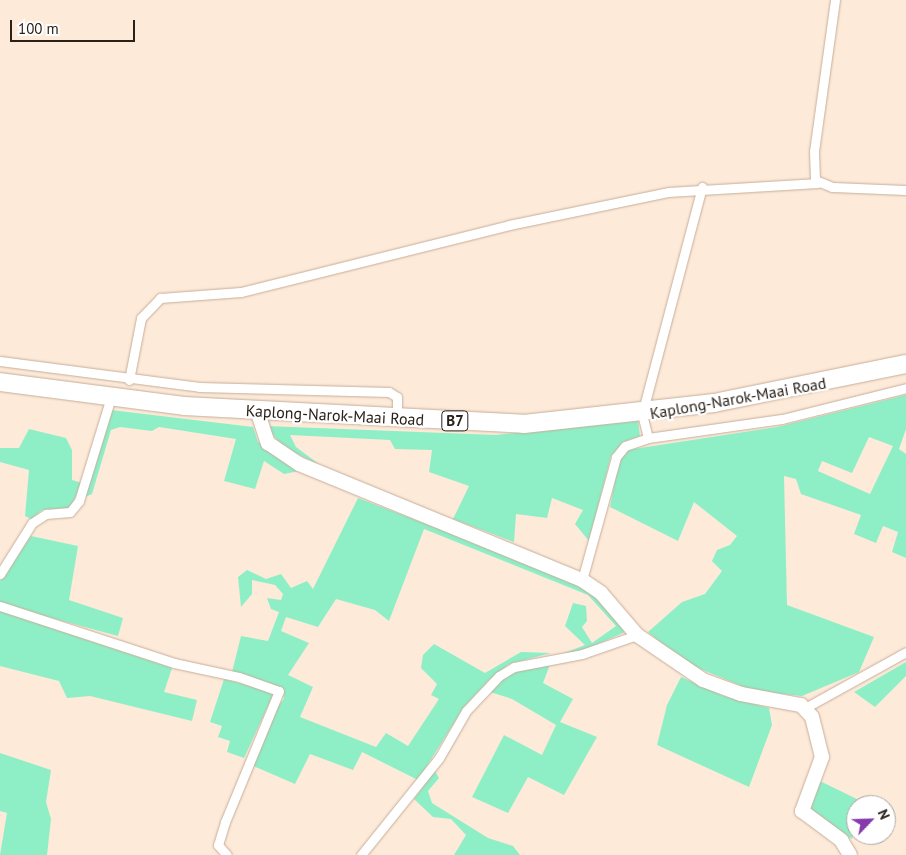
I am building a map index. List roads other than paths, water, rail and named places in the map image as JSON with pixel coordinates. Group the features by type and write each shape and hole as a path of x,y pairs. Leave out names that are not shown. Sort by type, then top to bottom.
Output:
{"highway":[{"name":"Kaplong-Narok-Maai Road","path":"0,382 110,400 397,419 524,424 642,414 799,389 906,364"}],"street":[{"path":"818,183 814,151 835,0"},
{"path":"129,380 141,318 160,298 241,292 509,224 702,187 818,183 906,190"},
{"path":"648,438 642,414 702,187"},
{"path":"0,361 129,380 199,387 389,392 397,396 397,419"},
{"path":"582,580 616,457 625,446 648,438 782,419 906,388"},
{"path":"0,574 32,523 46,514 70,512 79,501 110,400"},
{"path":"257,410 268,443 299,464 582,580 601,593 637,635 703,680 805,708 906,652"},
{"path":"0,606 174,663 239,677 279,691 225,822 218,845 227,855"},
{"path":"361,855 439,758 466,711 499,676 514,666 582,654 637,635"},
{"path":"805,708 822,757 802,811 841,840 850,855"}]}
